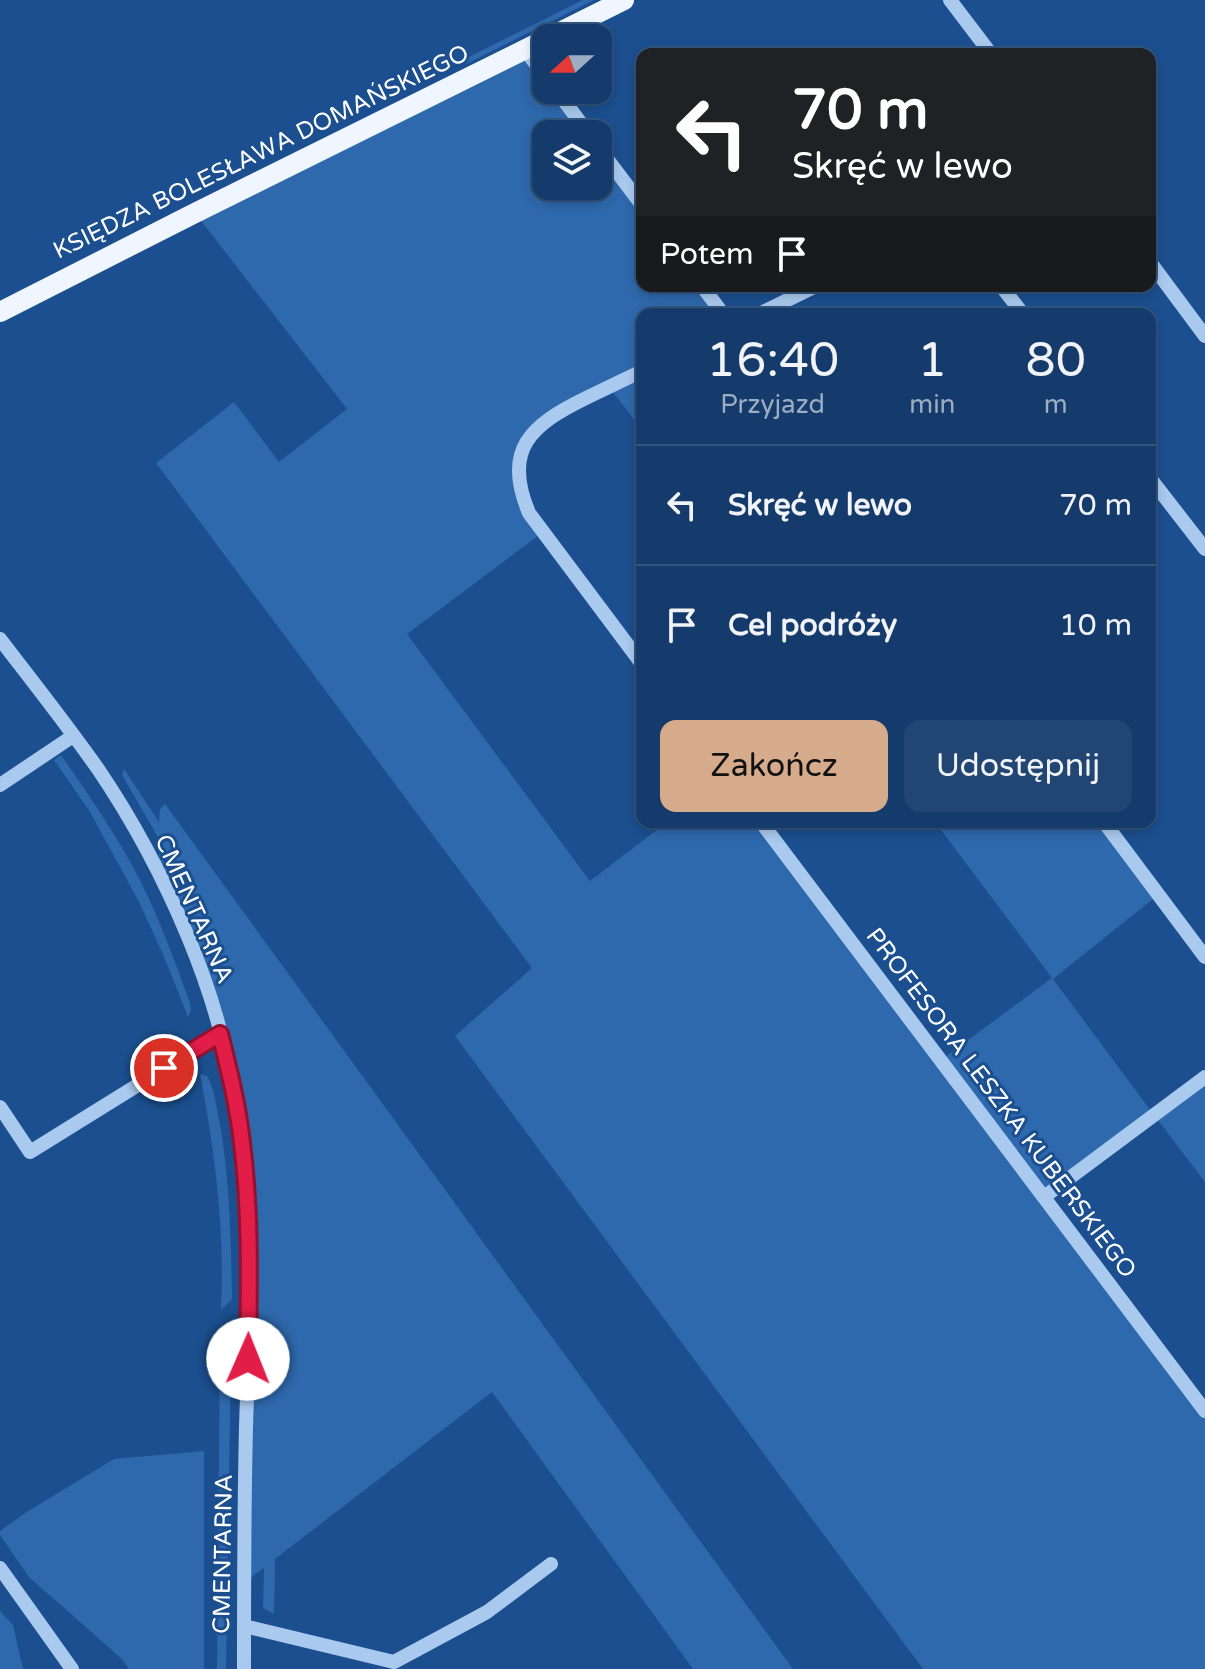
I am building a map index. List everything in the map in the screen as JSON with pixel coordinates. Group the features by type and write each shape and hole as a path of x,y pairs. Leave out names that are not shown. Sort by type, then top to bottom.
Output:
{"main road":[{"name":"KSIĘDZA BOLESŁAWA DOMAŃSKIEGO","path":"577,24 624,0"},
{"name":"KSIĘDZA BOLESŁAWA DOMAŃSKIEGO","path":"0,312 532,46"}],"street":[{"path":"950,0 986,48"},
{"path":"525,50 532,59"},
{"path":"612,165 636,197"},
{"path":"1156,270 1205,336"},
{"path":"771,308 804,292"},
{"path":"1006,292 1018,308"},
{"path":"636,374 545,420 522,448 519,464 522,498 529,513 636,656"},
{"path":"1156,486 1205,549"},
{"name":"CMENTARNA","path":"0,639 125,811 189,939 220,1034 238,1114 246,1185 250,1297 244,1669"},
{"path":"0,785 73,736"},
{"name":"PROFESORA LESZKA KUBERSKIEGO","path":"766,828 1205,1411"},
{"path":"1108,828 1205,957"},
{"path":"0,1107 30,1152 220,1034"},
{"path":"1044,1197 1205,1077"},
{"path":"244,1626 394,1662 487,1612 551,1564"},
{"path":"0,1568 72,1669"}],"shaded area":[{"path":"583,0 594,0 546,24 535,24"},
{"path":"532,26 532,31 466,64 461,61"},
{"path":"525,50 532,59 532,104 566,104 578,120 532,120 532,200 612,200 612,165 636,197 636,292 706,292 718,308 636,308 636,422 609,387 545,420 519,464 543,532 407,634 590,881 659,828 766,828 941,1060 1052,978 940,828 1108,828 1158,895 1053,979 1154,1115 1044,1197 1205,1411 1205,1669 923,1669 455,1036 532,968 156,463 234,402 279,462 347,409 195,213"},
{"path":"61,755 107,823 141,882 190,1003 188,1017 139,902 90,812 54,760"},
{"path":"124,769 159,822 160,809 165,804 793,1669 693,1669 492,1392 275,1559 274,1614 263,1608 264,1568 245,1582 246,1185 220,1034 159,874 159,839 122,775"},
{"path":"200,1074 207,1076 214,1096 226,1172 232,1299 221,1310 222,1250 218,1191"},
{"path":"1205,1077 1205,1182 1154,1115"},
{"path":"220,1343 227,1348 231,1358 226,1669 217,1669"},
{"path":"204,1451 204,1669 129,1669 123,1660 29,1577 0,1531 114,1459"},
{"path":"0,1611 13,1625 23,1669 0,1669"}],"route":[{"path":"164,1068 220,1034 243,1146 250,1297 248,1359"}]}
